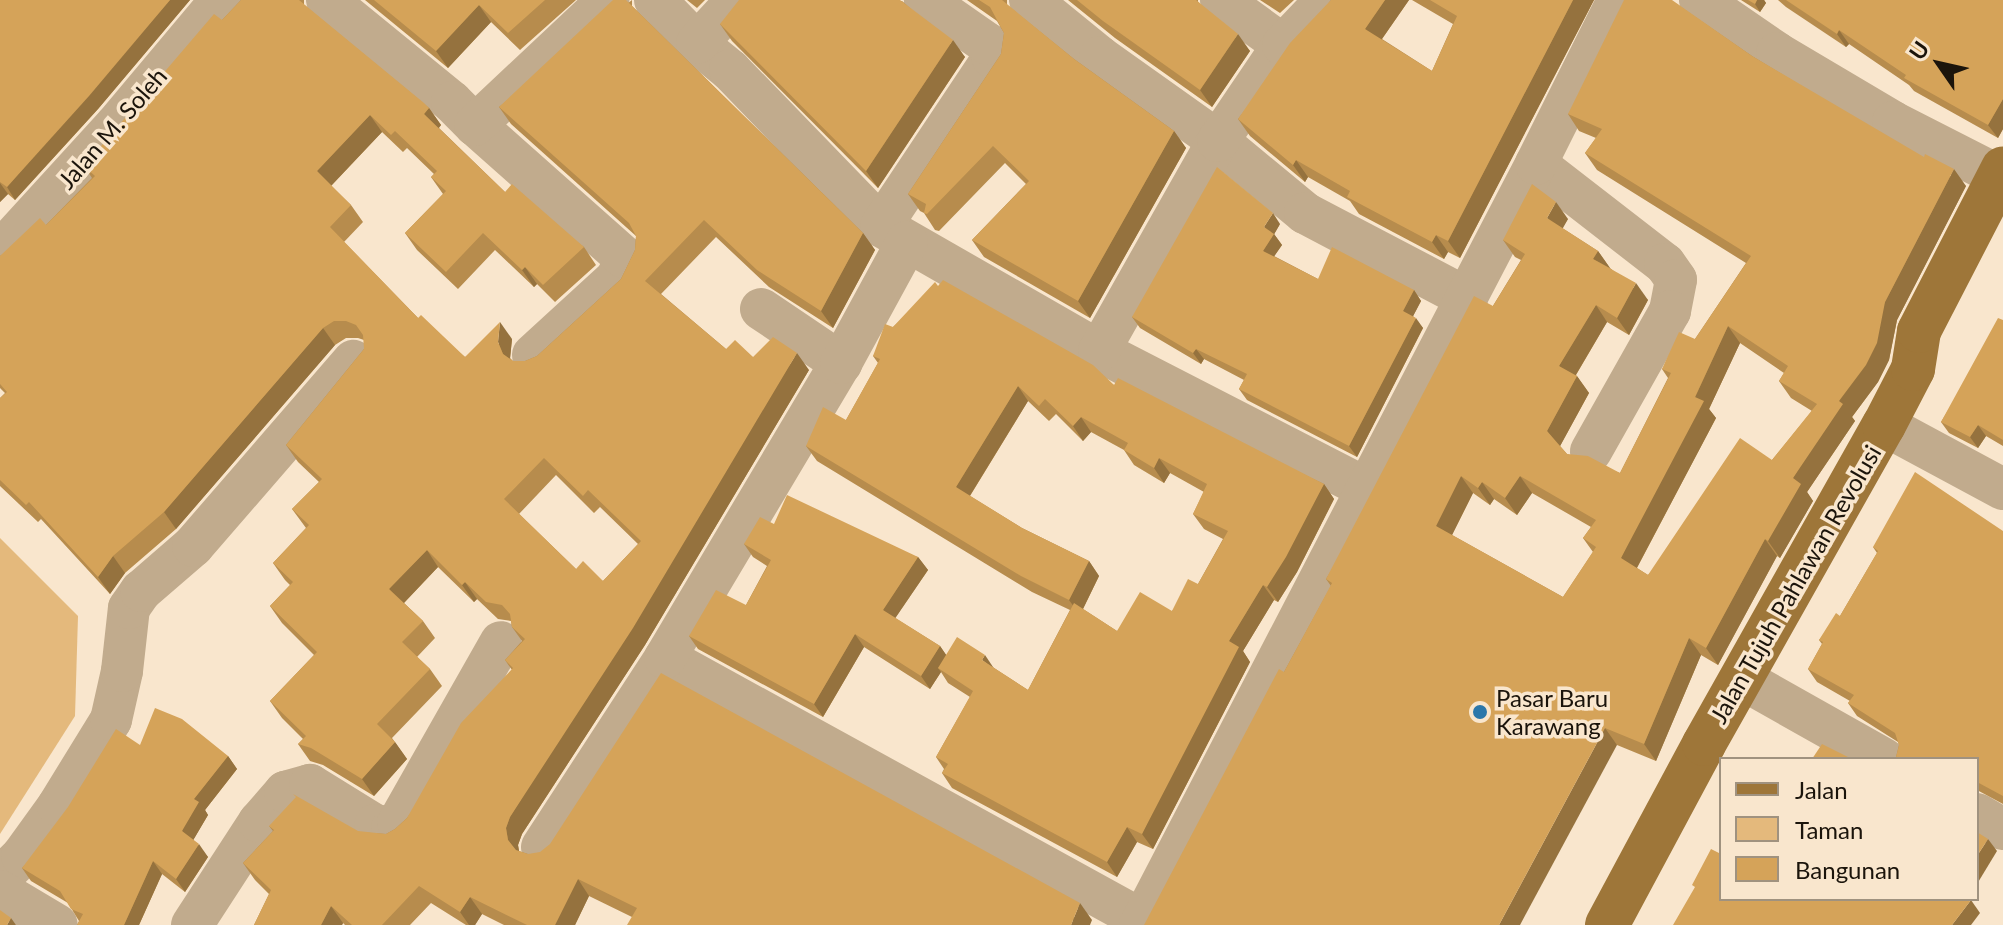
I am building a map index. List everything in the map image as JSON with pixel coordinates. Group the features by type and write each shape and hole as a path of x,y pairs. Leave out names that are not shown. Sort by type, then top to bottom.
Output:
{"main road":[{"name":"Jalan Tujuh Pahlawan Revolusi","path":"1607,925 1884,425 1913,369 1919,331 2001,172"},
{"name":"Jalan Tujuh Pahlawan Revolusi","path":"1913,369 1942,341 2003,227"}],"street":[{"name":"Jalan M. Soleh","path":"0,252 97,148 221,0"},
{"path":"327,0 452,102 625,258 617,278 533,355"},
{"path":"475,125 608,0"},
{"path":"655,0 697,43 730,70 894,234 1099,351 1367,489"},
{"path":"697,43 737,0"},
{"path":"542,847 665,658 841,363 894,234 993,58 988,44 925,0"},
{"path":"1030,0 1100,57 1218,141 1305,213 1467,298"},
{"path":"1221,0 1283,45"},
{"path":"1099,351 1218,141 1283,45 1326,0"},
{"path":"665,658 1141,922 1467,298 1618,0"},
{"path":"1700,0 1777,53 1893,122 2001,172"},
{"path":"1536,164 1665,264 1676,280 1670,311 1591,451"},
{"path":"761,309 841,363"},
{"path":"0,878 22,856 58,806 111,720 122,671 129,608 141,591 193,546 353,361"},
{"path":"1884,425 2003,489"},
{"path":"192,925 259,822 285,792 310,785 375,825 392,828 398,823 501,642"},
{"path":"1742,679 1880,757"},
{"path":"1979,815 2003,829"},
{"path":"0,891 57,925"}],"green space":[{"path":"0,538 78,616 75,716 0,834"}],"building":[{"path":"0,0 170,0 7,187 0,182"},
{"path":"241,0 299,0 424,103 429,108 424,114 505,192 512,184 584,247 543,285 525,267 522,270 483,233 446,272 405,233 446,191 431,177 437,171 395,131 391,135 370,115 317,171 351,205 330,227 418,318 421,315 465,357 500,322 498,342 503,354 513,361 525,361 537,356 621,279 635,250 636,236 629,223 499,107 613,0 626,0 863,233 821,311 757,270 704,220 645,281 726,349 735,340 753,357 773,337 797,353 633,628 510,817 506,828 508,840 516,850 528,854 540,852 550,844 661,673 1080,903 1071,925 627,925 637,908 578,879 555,925 527,925 470,897 460,912 419,886 382,925 352,925 331,906 321,925 254,925 271,890 243,863 274,830 269,826 296,797 293,794 358,831 386,834 395,829 407,818 461,723 513,668 505,660 525,639 512,627 510,614 502,605 486,602 465,582 462,585 427,550 389,589 423,621 402,642 430,669 377,724 395,742 362,779 311,748 298,744 306,736 270,701 317,652 270,606 293,582 273,563 309,525 292,509 322,479 286,445 364,349 363,335 356,325 346,321 334,321 323,328 164,512 113,556 98,577 29,502 26,505 0,480 0,398 7,392 0,384 0,256 40,218 46,225 95,176 84,166 214,14 222,20","holes":["544,458 583,496 588,490 641,541 603,581 583,561 576,569 504,499"]},
{"path":"374,0 545,0 508,33 479,5 436,51"},
{"path":"739,0 900,0 953,40 866,171 720,24"},
{"path":"979,0 1002,0 1074,59 1174,131 1078,301 972,240 1029,181 993,146 927,214 924,213 926,204 908,194 1001,54 1004,33 990,7"},
{"path":"1077,0 1196,0 1238,34 1200,90"},
{"path":"1331,0 1385,0 1365,29 1432,71 1457,16 1430,0 1573,0 1448,241 1436,235 1432,242 1347,197 1350,191 1296,160 1293,165 1238,119 1290,43"},
{"path":"1624,0 1672,0 1752,56 1924,157 1925,154 1954,169 1885,302 1877,343 1866,365 1839,401 1843,404 1793,478 1801,484 1768,541 1765,539 1706,648 1689,638 1644,744 1605,728 1499,925 1144,925 1279,669 1284,672 1332,583 1326,579 1474,296 1493,306 1525,254 1503,240 1532,184 1556,202 1547,218 1598,251 1593,259 1636,283 1617,318 1596,305 1559,366 1577,376 1547,431 1567,454 1588,456 1620,473 1671,373 1662,369 1679,332 1695,339 1751,256 1585,153 1602,129 1568,114","holes":["1728,326 1788,366 1779,381 1817,404 1772,460 1740,438 1648,575 1621,558 1704,401 1695,397","1461,476 1478,488 1482,482 1505,498 1520,476 1596,520 1583,538 1596,547 1563,597 1436,526"]},
{"path":"1786,0 2003,0 2003,99 1988,125 1904,78 1906,75 1839,30 1837,34"},
{"path":"1217,167 1273,213 1264,227 1274,234 1263,251 1318,279 1332,247 1414,290 1403,311 1416,318 1349,446 1239,389 1247,374 1196,349 1193,353 1132,317"},
{"path":"943,280 1093,365 1114,385 1118,378 1324,484 1286,557 1267,587 1263,585 1229,641 1239,647 1142,834 1127,827 1107,862 942,773 948,764 936,757 973,691 938,668 957,637 985,655 982,660 1028,690 1074,603 1117,631 1140,592 1172,611 1188,579 1198,584 1228,531 1193,514 1207,484 1159,458 1154,468 1124,450 1128,443 1081,417 1073,426 1045,399 1039,406 1018,386 956,487 1022,528 1089,561 1069,600 1021,576 806,446 823,407 846,420 880,359 873,356 885,324 893,327 935,282 938,286"},
{"path":"1998,318 2003,320 2003,440 1978,425 1970,437 1941,422"},
{"path":"1915,472 2003,531 2003,796 1979,783 1979,757 1896,757 1899,745 1895,733 1848,703 1854,695 1808,669 1823,642 1819,640 1836,613 1840,616 1878,551 1873,547"},
{"path":"787,495 918,557 883,610 940,646 921,676 855,634 814,704 689,636 716,590 746,605 771,560 744,544 760,517 774,524"},
{"path":"155,708 182,719 228,756 194,799 199,802 182,831 199,844 176,879 153,861 124,925 77,925 83,914 71,909 60,891 22,868 68,807 116,729 140,745"},
{"path":"1822,744 1848,757 1813,757"},
{"path":"1979,833 1988,839 1979,853"},
{"path":"1711,849 1719,853 1719,901 1970,901 1952,925 1673,925 1695,887 1692,885"},
{"path":"0,910 11,918 7,925 0,925"}],"place":[{"name":"Pasar Baru Karawang","path":"1480,712"}]}
